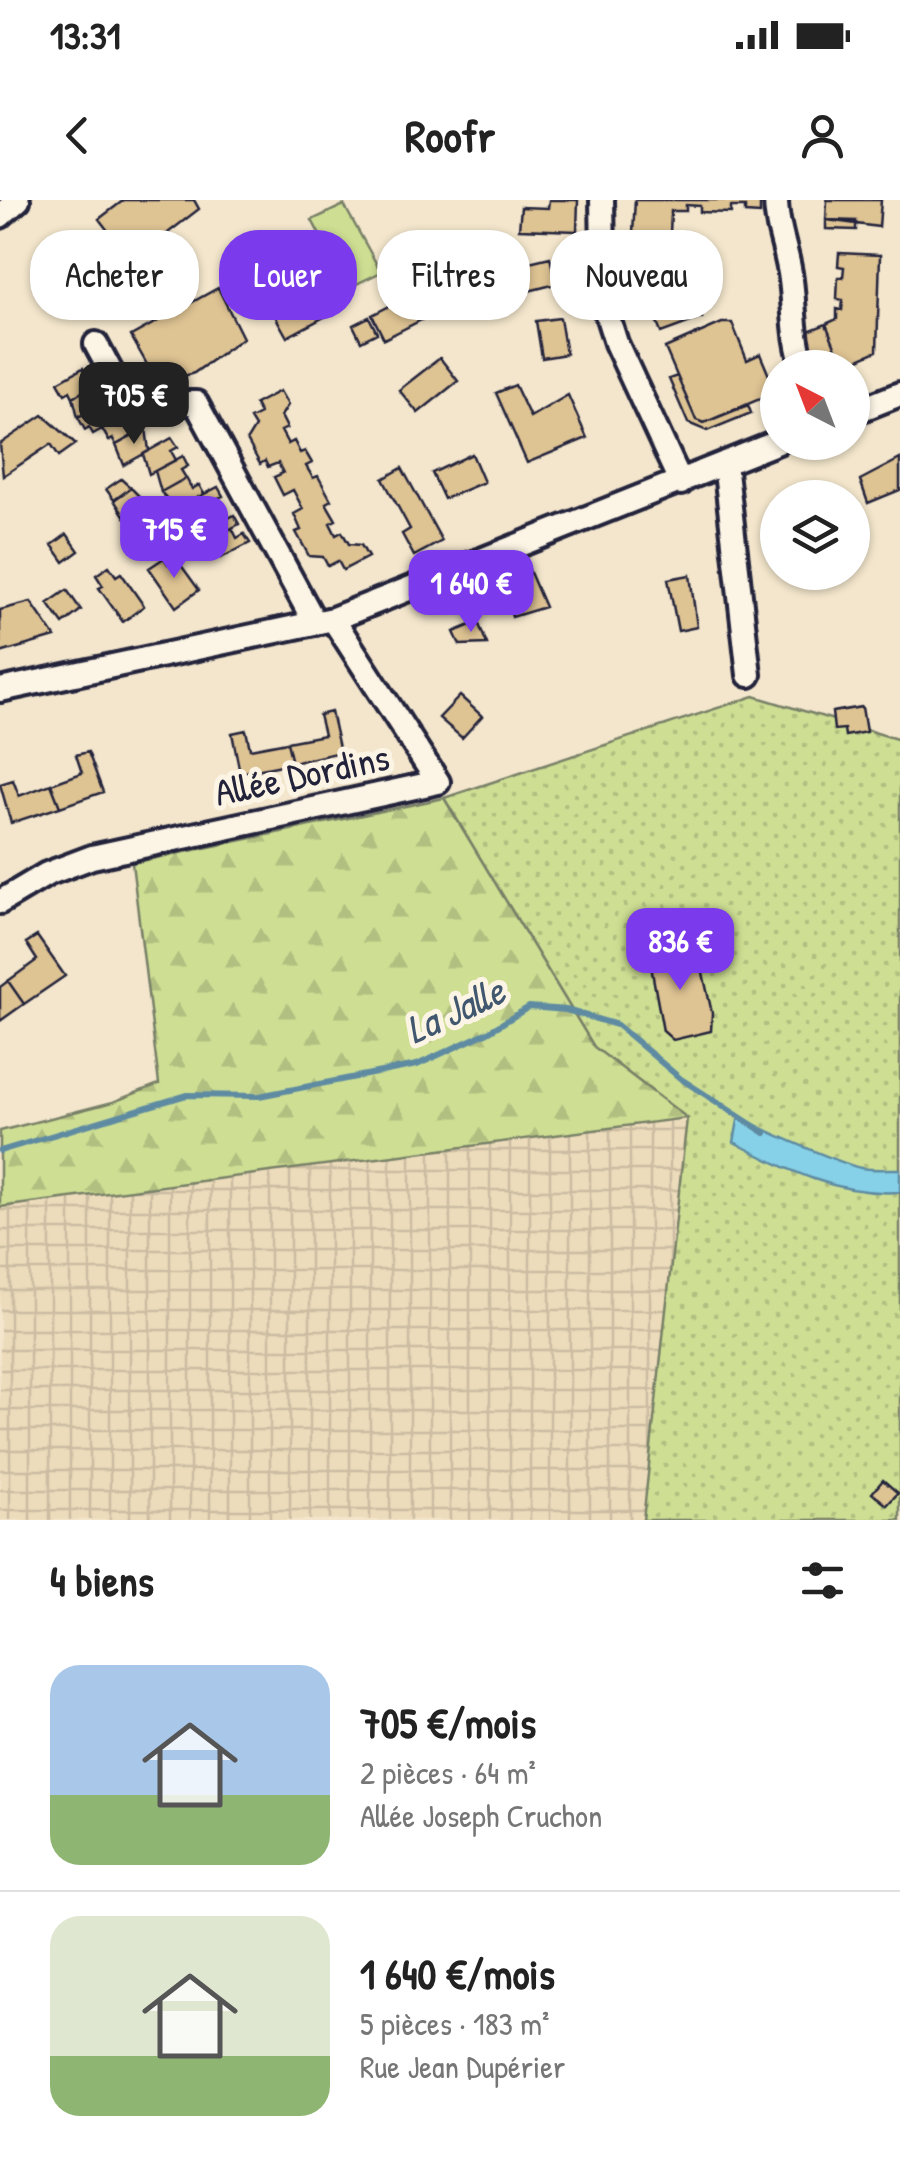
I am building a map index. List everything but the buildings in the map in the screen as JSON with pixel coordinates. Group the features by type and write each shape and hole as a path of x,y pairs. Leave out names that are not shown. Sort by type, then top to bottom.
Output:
{"street":[{"path":"0,216 18,200"},
{"path":"602,200 602,230"},
{"path":"776,200 776,226 791,276 797,350"},
{"path":"609,320 681,483"},
{"path":"96,344 119,387 180,404 196,403 324,621"},
{"path":"870,406 900,394"},
{"path":"0,690 324,621 760,449"},
{"path":"725,463 749,676"},
{"name":"Allée Dordins","path":"0,902 46,874 92,857 438,782 324,621"}],"shaded area":[{"path":"687,1118 643,1520 0,1520 0,1207"}],"green space":[{"path":"344,205 377,265 377,274 357,284 357,230 317,230 312,220"},
{"path":"754,696 900,740 900,1520 643,1520 687,1118 594,1047 444,798"},
{"path":"444,798 594,1047 687,1118 0,1207 0,1131 113,1102 159,1084 132,863"}],"water":[{"path":"739,1115 852,1165 900,1169 900,1192 834,1185 773,1162 734,1142"}],"waterway":[{"name":"La Jalle","path":"0,1151 187,1095 259,1096 417,1065 488,1032 529,1007 566,1010 617,1025 681,1079 765,1133"}]}
